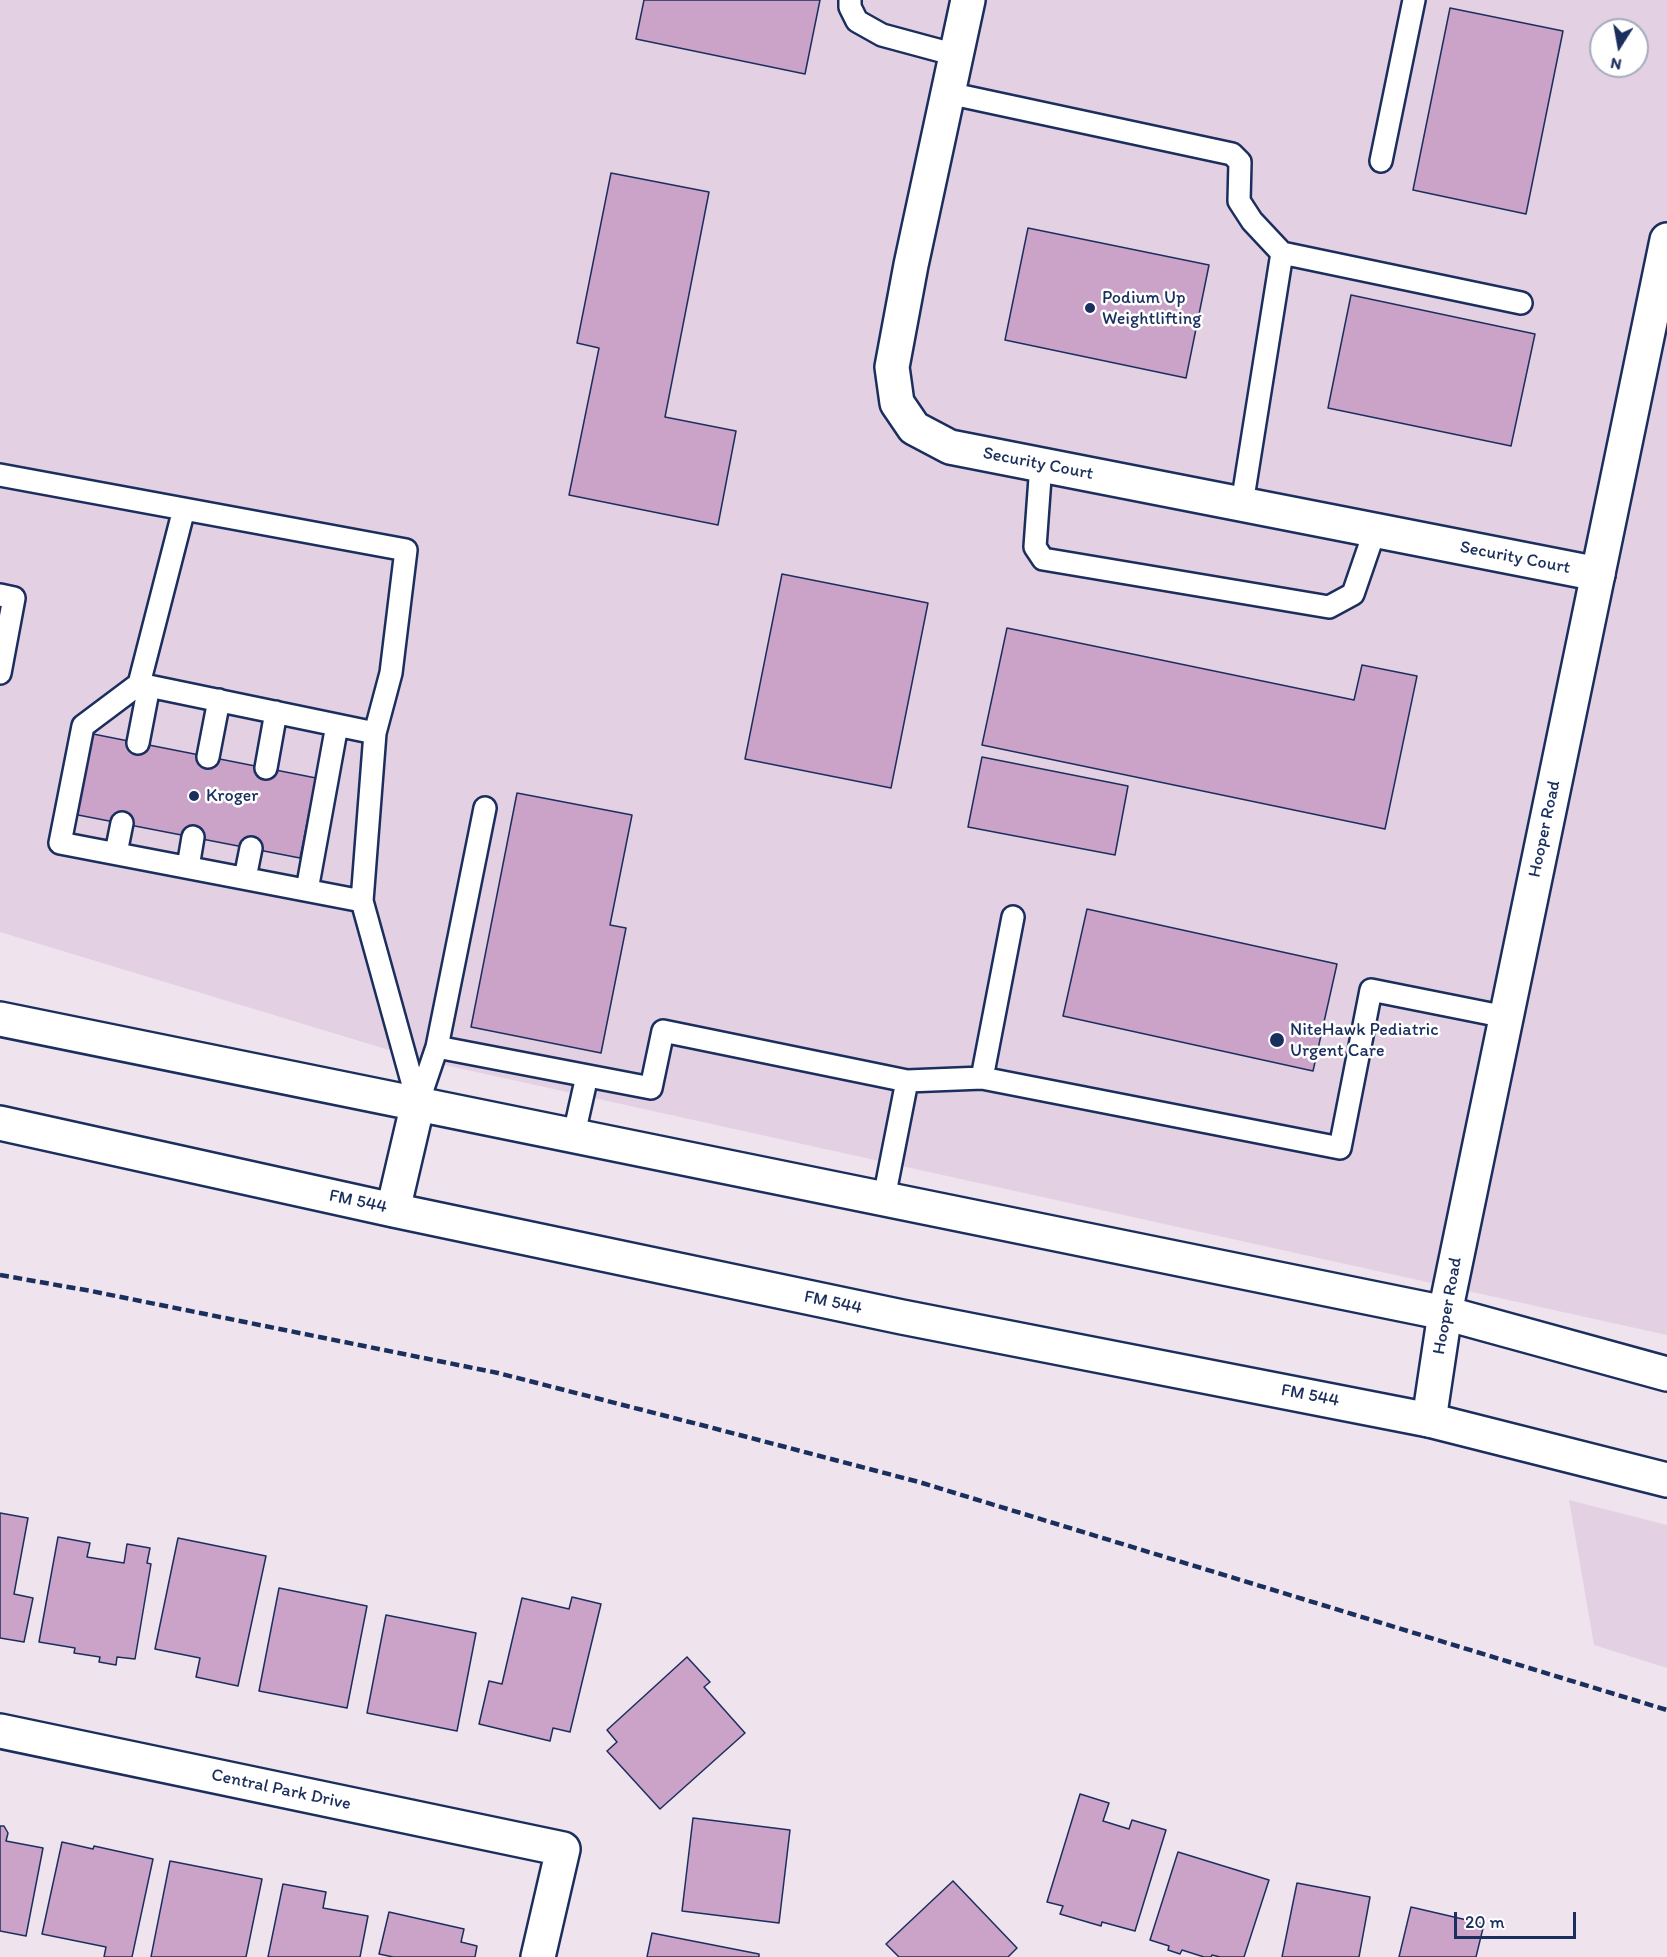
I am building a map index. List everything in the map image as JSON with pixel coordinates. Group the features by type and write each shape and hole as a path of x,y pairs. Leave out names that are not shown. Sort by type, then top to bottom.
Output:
{"main road":[{"name":"Security Court","path":"968,0 911,265 892,367 897,403 914,428 950,447 1598,574"},
{"name":"Hooper Road","path":"1429,1420 1445,1313 1667,240"},
{"path":"0,1019 1445,1313 1667,1374"},
{"path":"393,1210 418,1103"},
{"name":"FM 544","path":"0,1123 393,1210 902,1317 1429,1420 1667,1480"},
{"name":"Central Park Drive","path":"0,1731 563,1849 538,1957"}],"lane":[{"path":"850,0 850,7 857,21 882,35 956,55"},
{"path":"1381,161 1414,0"},
{"path":"948,93 1232,154 1240,162 1239,201 1252,221 1282,254 1521,303"},
{"path":"1242,504 1282,254"},
{"path":"1041,464 1035,547 1043,559 1329,607 1353,594 1375,530"},
{"path":"0,475 406,550 391,673 375,733 362,901 418,1103"},
{"path":"138,743 144,685 184,509"},
{"path":"0,595 14,598 0,673"},
{"path":"362,901 60,843 83,726 144,685 375,733"},
{"path":"208,757 219,700"},
{"path":"266,768 276,712"},
{"path":"307,890 337,725"},
{"path":"418,1103 437,1047 485,808"},
{"path":"116,853 122,823"},
{"path":"188,867 193,837"},
{"path":"245,878 251,848"},
{"path":"982,1078 1013,917"},
{"path":"437,1047 651,1088 663,1031 907,1081 982,1078 1340,1148 1371,990 1506,1017"},
{"path":"574,1134 587,1076"},
{"path":"884,1198 907,1081"}],"shaded area":[{"path":"0,0 1667,0 1667,1335 422,1060 0,932"},
{"path":"1569,1500 1667,1525 1667,1668 1594,1645"}],"building":[{"path":"644,0 820,0 805,74 636,39"},
{"path":"1450,8 1563,31 1526,214 1413,190"},
{"path":"611,173 709,192 665,417 736,431 718,525 569,495 599,348 577,343"},
{"path":"1028,228 1209,265 1186,378 1005,340"},
{"path":"1351,295 1535,334 1511,446 1328,408"},
{"path":"782,574 928,603 891,788 745,759"},
{"path":"1007,628 1354,700 1362,665 1417,676 1385,829 982,745"},
{"name":"Kroger","path":"88,733 316,778 300,858 73,814"},
{"path":"982,757 1128,786 1115,855 968,827"},
{"path":"517,793 632,815 610,925 626,928 601,1053 471,1027"},
{"path":"1087,909 1337,964 1313,1071 1063,1016"},
{"path":"0,1513 28,1518 14,1594 33,1598 24,1642 0,1638"},
{"path":"58,1537 90,1543 87,1557 124,1563 127,1544 150,1548 147,1563 151,1564 135,1659 117,1657 116,1665 99,1662 100,1657 74,1653 75,1648 39,1642"},
{"path":"178,1538 266,1556 238,1686 196,1677 200,1658 155,1649"},
{"path":"279,1588 367,1606 347,1708 259,1691"},
{"path":"572,1597 601,1604 570,1732 553,1728 550,1741 479,1724 489,1681 502,1684 522,1598 569,1609"},
{"path":"386,1615 476,1633 457,1731 367,1713"},
{"path":"687,1657 710,1682 704,1687 745,1733 660,1809 607,1751 617,1742 607,1730"},
{"path":"1080,1794 1109,1803 1103,1821 1129,1829 1132,1820 1166,1830 1135,1931 1102,1922 1101,1926 1060,1914 1063,1906 1047,1902"},
{"path":"693,1818 790,1830 779,1923 682,1911"},
{"path":"0,1826 4,1826 8,1833 6,1841 43,1848 26,1936 0,1931"},
{"path":"62,1842 93,1849 94,1846 153,1859 132,1957 104,1957 106,1947 42,1934"},
{"path":"1178,1852 1269,1880 1244,1957 1212,1955 1204,1957 1182,1950 1180,1954 1168,1950 1169,1946 1150,1940"},
{"path":"170,1861 262,1879 246,1957 151,1957"},
{"path":"953,1881 1017,1948 1008,1957 899,1957 886,1944"},
{"path":"1297,1883 1370,1897 1359,1957 1282,1957"},
{"path":"283,1884 326,1892 323,1908 368,1916 360,1957 268,1957"},
{"path":"1411,1907 1484,1924 1476,1957 1399,1957"},
{"path":"389,1912 464,1929 461,1942 477,1946 475,1957 393,1957 379,1954"},
{"path":"652,1933 759,1954 759,1957 647,1957"}],"railway":[{"path":"0,1275 91,1291 498,1373 709,1427 919,1482 1667,1710"}],"place":[{"name":"Podium Up Weightlifting","path":"1090,308"},
{"name":"Kroger","path":"194,796"},
{"name":"NiteHawk Pediatric Urgent Care","path":"1277,1040"}]}
